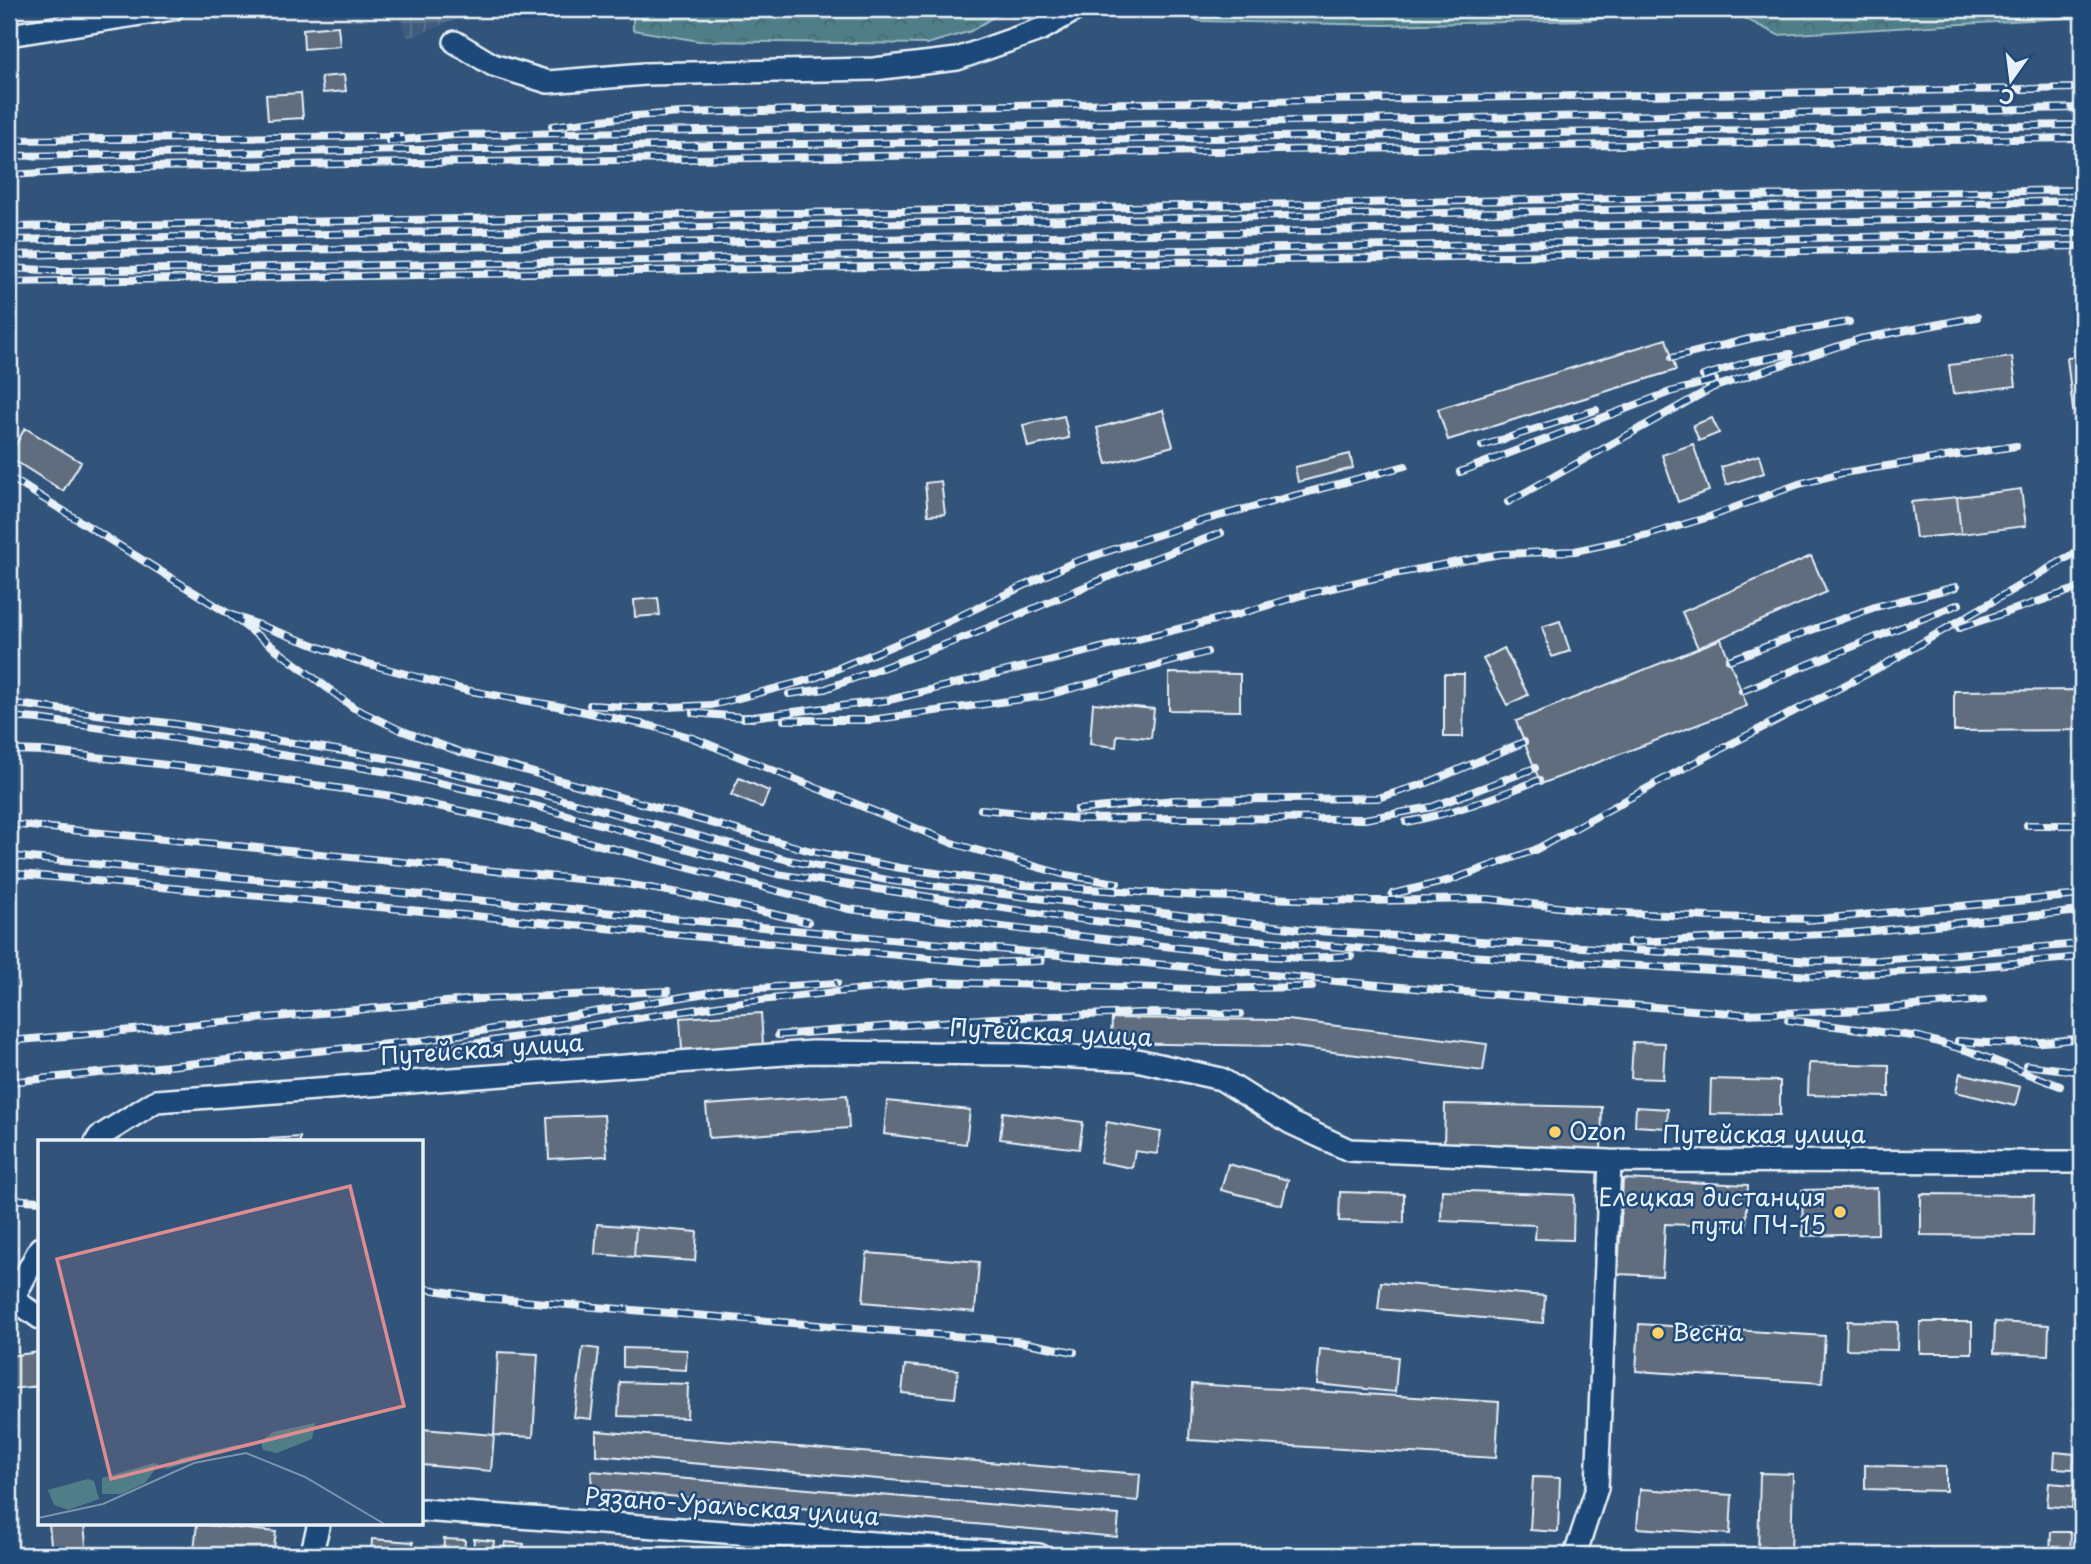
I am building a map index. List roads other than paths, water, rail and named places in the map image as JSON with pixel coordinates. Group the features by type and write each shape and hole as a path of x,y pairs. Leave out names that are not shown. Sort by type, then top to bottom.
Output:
{"street":[{"path":"9,35 173,9"},
{"path":"455,42 493,65 548,82 645,74 874,69 957,60 1042,29 1077,9"},
{"name":"Путейская улица","path":"97,1140 156,1101 812,1052 1000,1054 1137,1060 1221,1079 1291,1123 1349,1150 1610,1161 2082,1162"},
{"path":"1574,1555 1597,1488 1610,1161"},
{"path":"38,1252 11,1299 38,1317"},
{"name":"Рязано-Уральская улица","path":"424,1510 1039,1555"},
{"path":"311,1555 318,1526"}],"railway":[{"path":"552,126 682,113 951,106 2082,88"},
{"path":"389,141 455,135 2082,108"},
{"path":"9,156 2082,125"},
{"path":"9,140 399,136"},
{"path":"9,175 149,167 2082,138"},
{"path":"9,227 2082,190"},
{"path":"9,240 2082,201"},
{"path":"9,255 2082,217"},
{"path":"9,268 62,271 2082,233"},
{"path":"9,282 2082,246"},
{"path":"1508,502 1712,388 1860,339 1977,317"},
{"path":"1672,358 1753,338 1849,322"},
{"path":"1703,376 1752,361 1790,354"},
{"path":"1460,472 1670,392 1715,380"},
{"path":"1482,446 1596,410"},
{"path":"744,718 889,700 1388,575 1500,554 1575,551 1648,535 1709,517 1799,484 1842,473 2016,446"},
{"path":"590,705 645,708 712,705 812,679 928,631 1072,563 1197,522 1405,466"},
{"path":"9,477 229,614 358,661 465,690 557,706 693,738 955,844 1066,875 1117,883"},
{"path":"789,694 825,689 971,635 1132,567 1221,533"},
{"path":"1392,894 1451,880 1535,850 1686,767 1884,665 2082,549"},
{"path":"1729,660 1875,607 1956,587"},
{"path":"1959,628 2082,587"},
{"path":"1742,691 1959,604"},
{"path":"229,614 354,708 400,730 460,752 811,851 900,868 1023,885 1201,896 1362,901 1488,899 1603,912 1815,919"},
{"path":"784,720 870,720 1044,696 1207,652"},
{"path":"9,703 176,724 398,760 519,788 788,860 892,881 1316,931 1814,961 1879,960 2082,944"},
{"path":"693,713 753,718"},
{"path":"9,717 174,738 395,773 514,800 777,874 1062,917 1243,939 1416,953 1813,976 1939,970 2082,957"},
{"path":"1077,810 1174,800 1378,798 1427,783 1524,742"},
{"path":"9,750 43,751 202,769 386,795 499,819 848,909 1241,955 1304,958 1351,956"},
{"path":"981,809 1080,819 1365,819 1432,807 1535,768"},
{"path":"1406,822 1457,810 1539,780"},
{"path":"9,824 620,883 685,894 808,922"},
{"path":"2027,825 2082,825"},
{"path":"9,856 1389,986 1743,1014 1868,1010 1983,1000"},
{"path":"9,873 985,963 1041,961"},
{"path":"1807,920 2082,895"},
{"path":"1630,942 1851,933 2082,911"},
{"path":"427,1051 742,1002 931,982 1196,989 1312,987"},
{"path":"9,1082 427,1040 724,990 837,983"},
{"path":"9,1041 479,999 668,991"},
{"path":"778,1035 993,1018 1141,1013 1240,1014"},
{"path":"1788,1020 1920,1037 1972,1052 2060,1086"},
{"path":"1958,1041 2020,1043 2082,1038"},
{"path":"2026,1065 2082,1072"},
{"path":"9,1199 38,1201"},
{"path":"424,1288 483,1298 1016,1341 1074,1352"}],"place":[{"name":"Ozon","path":"1555,1132"},
{"name":"Елецкая дистанция пути ПЧ-15","path":"1840,1212"},
{"name":"Весна","path":"1658,1333"}]}
